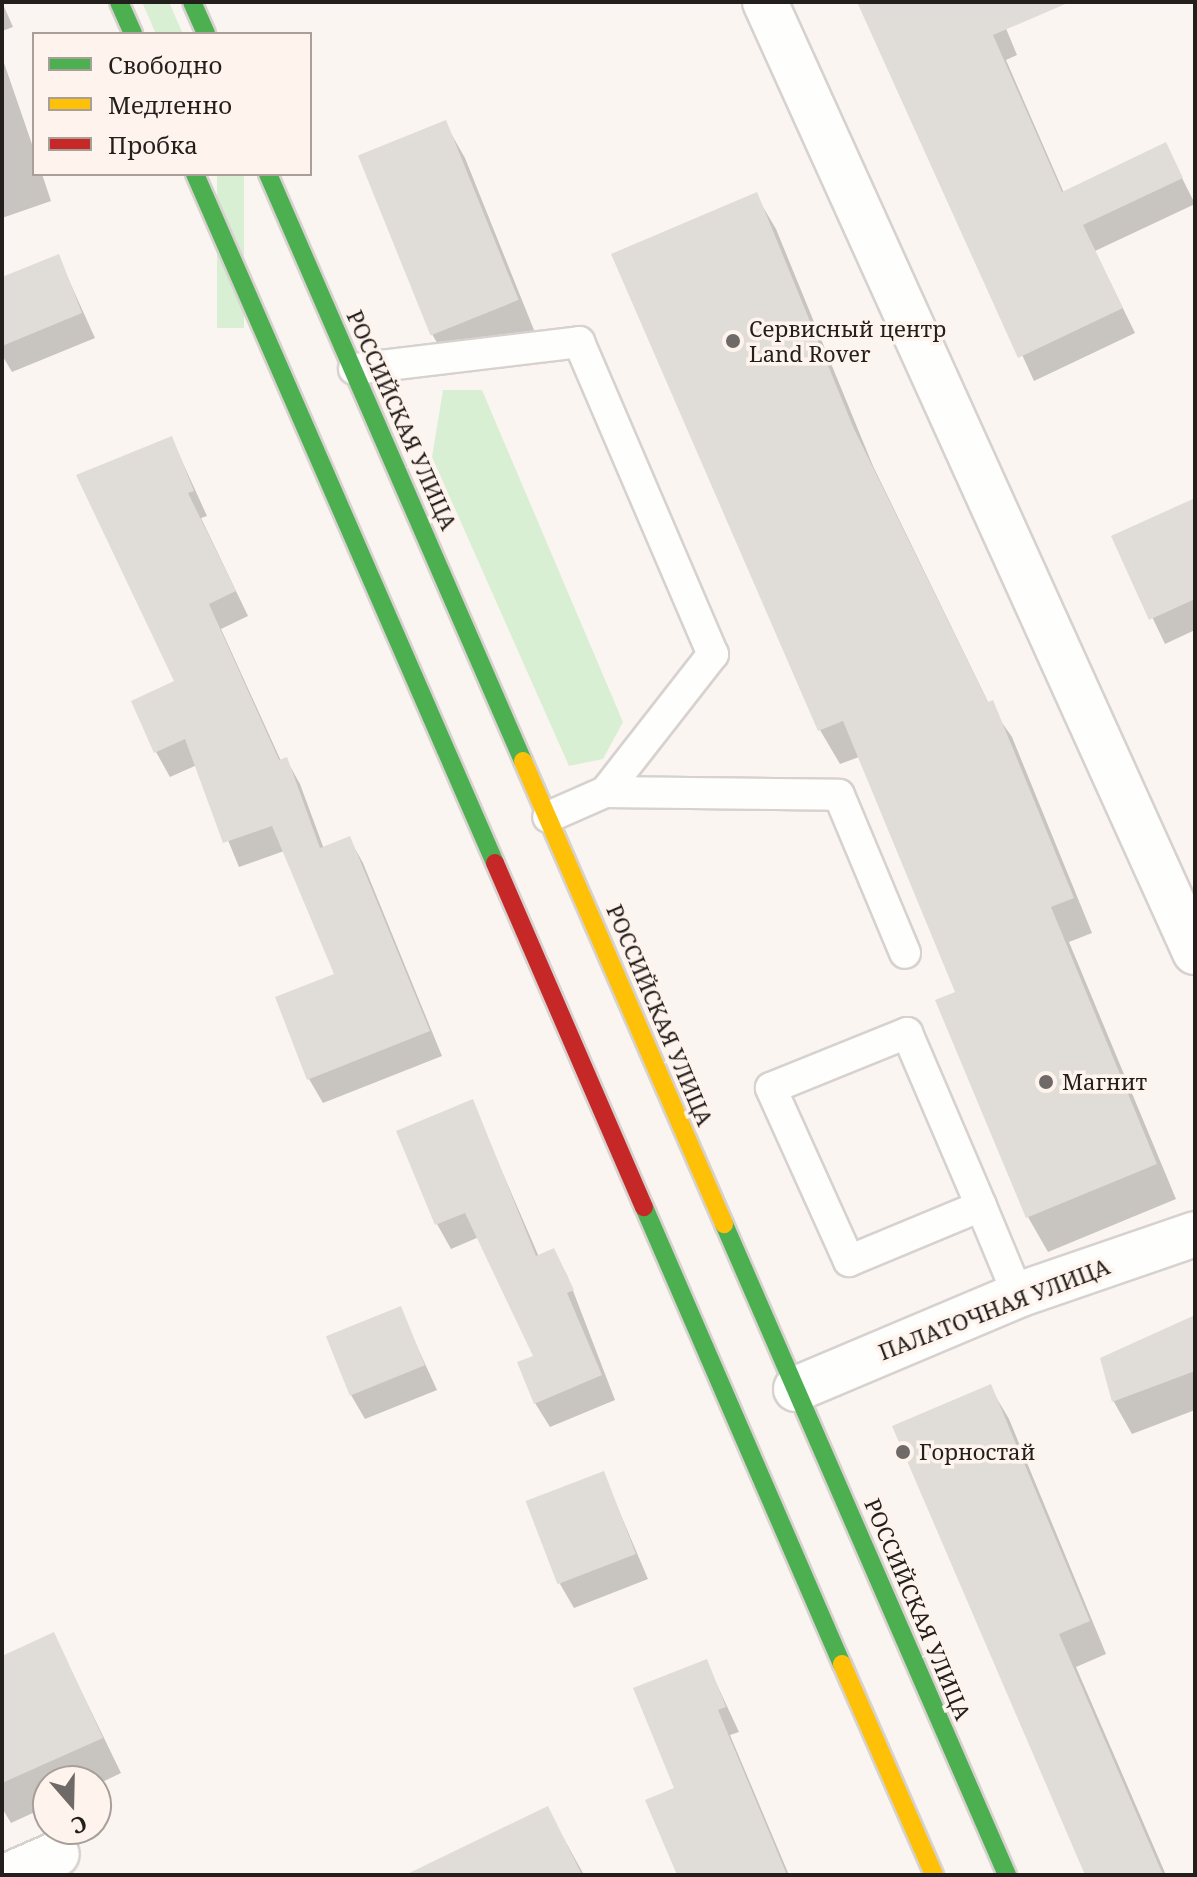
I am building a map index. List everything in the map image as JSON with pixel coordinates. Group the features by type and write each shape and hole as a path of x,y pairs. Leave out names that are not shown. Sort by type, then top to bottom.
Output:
{"main road":[{"path":"119,2 132,32"},
{"path":"192,2 205,32"},
{"path":"196,176 934,1875"},
{"name":"РОССИЙСКАЯ УЛИЦА","path":"269,176 548,817 775,1398 1007,1875"},
{"path":"734,1416 775,1398"}],"street":[{"path":"765,2 1195,952"},
{"name":"ПАЛАТОЧНАЯ УЛИЦА","path":"775,1398 1018,1295 1195,1234"},
{"path":"9,1875 57,1854"}],"lane":[{"path":"354,369 579,342 713,654 605,792"},
{"path":"548,817 605,792 839,795 905,953"},
{"path":"981,1206 849,1261 771,1088 907,1033 981,1206 1018,1295"}],"green space":[{"path":"142,2 169,2 182,32 155,32"},
{"path":"217,176 244,176 244,328 217,328"},
{"path":"443,390 482,390 623,722 603,759 569,766 432,457"}],"building":[{"path":"857,2 1070,2 993,35 1062,192 1166,142 1183,178 1083,225 1123,308 1018,358"},
{"path":"446,120 519,300 431,335 358,156"},
{"path":"757,192 854,429 988,702 993,700 1074,898 1051,907 1157,1164 1026,1218 935,1000 955,992 843,721 818,731 611,254"},
{"path":"59,254 82,313 2,346 2,277"},
{"path":"172,436 194,491 188,493 236,591 209,604 279,760 287,757 320,848 350,836 430,1031 307,1080 275,997 334,974 272,826 223,843 185,739 154,753 131,701 174,681 76,475"},
{"path":"1195,498 1195,599 1149,620 1111,536"},
{"path":"473,1099 536,1256 554,1248 574,1290 567,1293 602,1375 534,1404 517,1362 533,1356 465,1213 435,1225 396,1131"},
{"path":"401,1306 425,1365 350,1396 326,1336"},
{"path":"1195,1315 1195,1371 1112,1402 1100,1358"},
{"path":"991,1384 1090,1621 1059,1634 1163,1875 1085,1875 892,1426"},
{"path":"604,1471 636,1554 557,1584 526,1501"},
{"path":"54,1632 103,1738 42,1765 32,1765 32,1770 2,1783 2,1656"},
{"path":"707,1659 726,1707 718,1710 787,1875 677,1875 645,1800 674,1788 633,1688"},
{"path":"548,1806 582,1875 405,1875"}],"traffic: fast":[{"path":"119,2 132,32"},
{"path":"192,2 205,32"},
{"path":"196,176 495,863"},
{"path":"269,176 523,761"},
{"path":"644,1207 842,1664"},
{"path":"724,1224 1007,1875"}],"traffic: slow":[{"path":"523,761 724,1224"},
{"path":"842,1664 934,1875"}],"traffic: jam":[{"path":"495,863 644,1207"}],"place":[{"name":"Сервисный центр Land Rover","path":"733,341"},
{"name":"Магнит","path":"1046,1082"},
{"name":"Горностай","path":"903,1452"}]}
